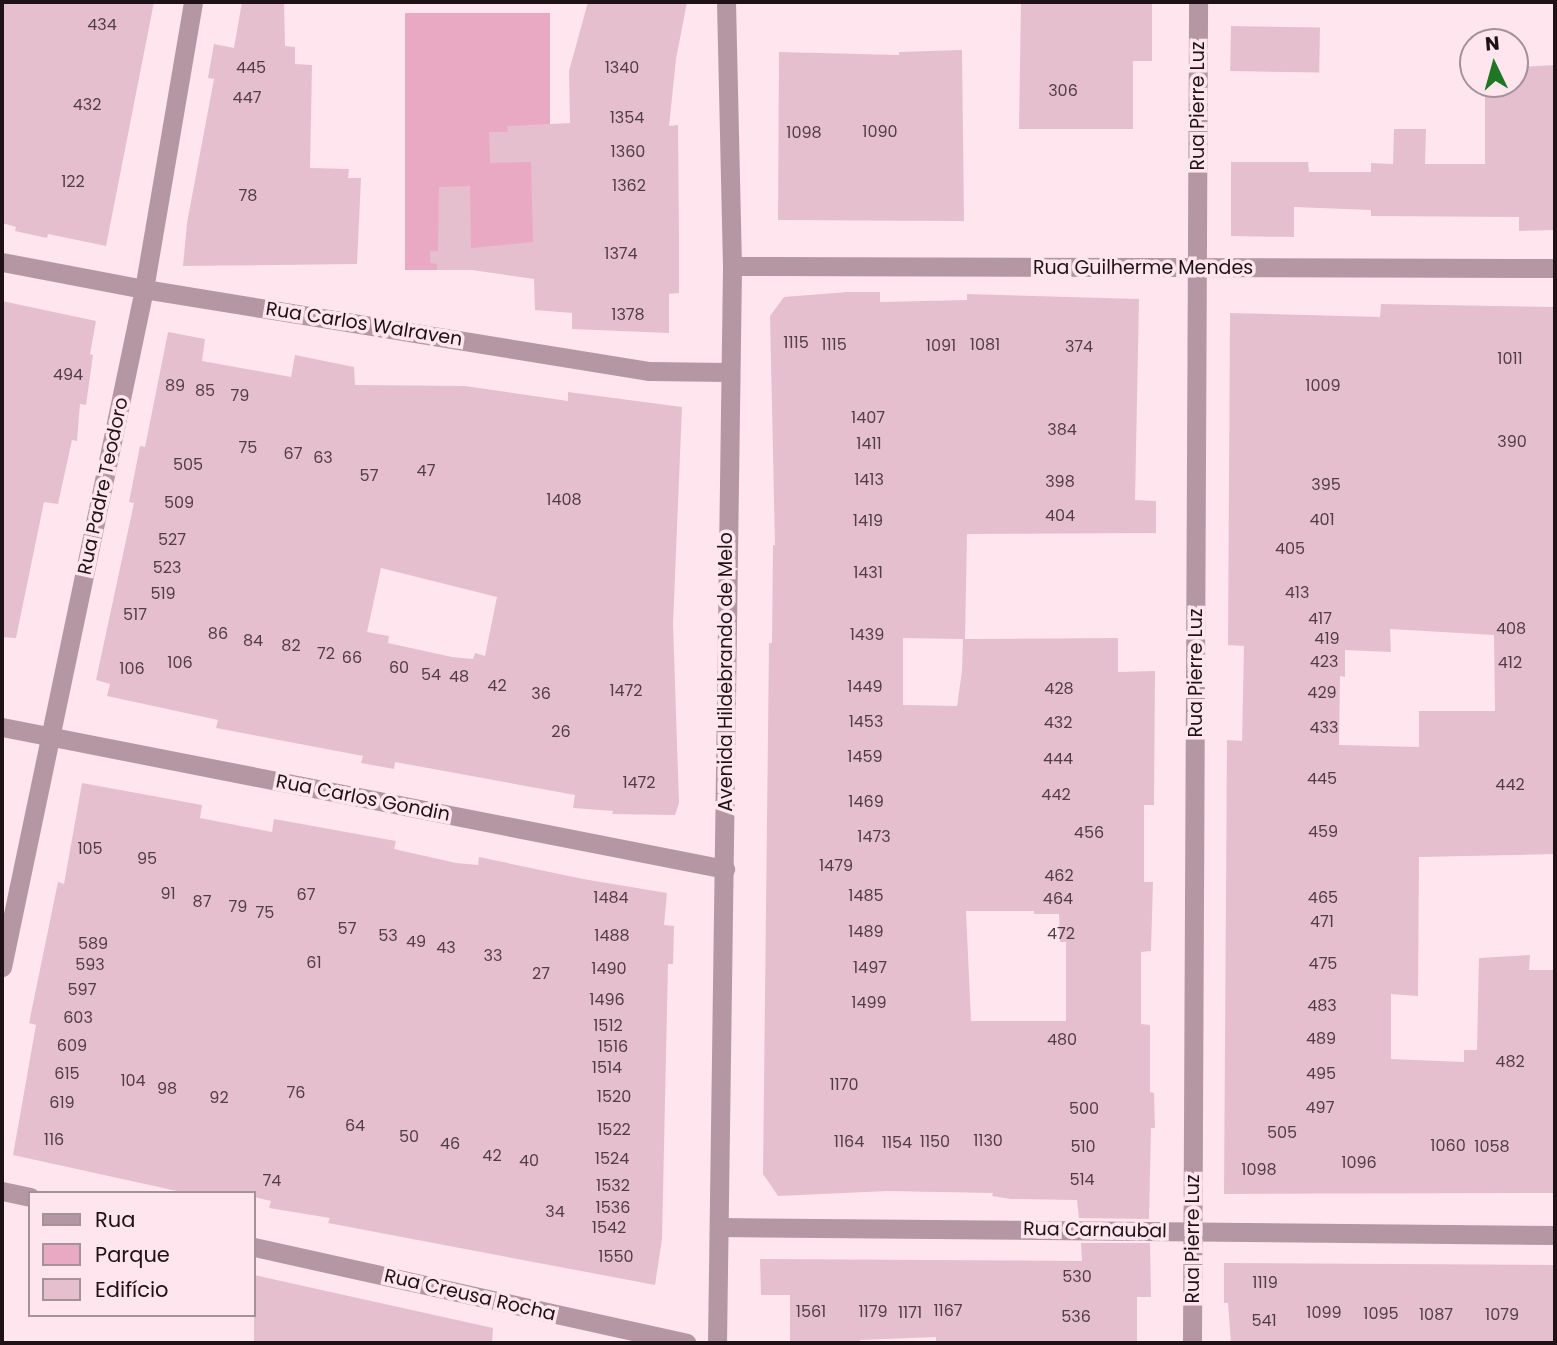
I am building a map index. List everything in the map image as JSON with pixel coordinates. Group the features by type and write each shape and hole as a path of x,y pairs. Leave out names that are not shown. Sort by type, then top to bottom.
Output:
{"street":[{"name":"Rua Padre Teodoro","path":"2,967 144,289 193,2"},
{"name":"Avenida Hildebrando de Melo","path":"717,1343 725,869 728,372 732,266 726,2"},
{"name":"Rua Pierre Luz","path":"1192,1343 1198,2"},
{"name":"Rua Carlos Walraven","path":"2,262 144,289 649,370 728,372"},
{"name":"Rua Guilherme Mendes","path":"732,266 1555,268"},
{"name":"Rua Carlos Gondin","path":"2,727 725,869"},
{"path":"2,1191 28,1197"},
{"name":"Rua Carnaubal","path":"719,1227 1555,1235"},
{"name":"Rua Creusa Rocha","path":"256,1247 687,1343"}],"green space":[{"path":"405,13 550,13 550,270 405,270"}],"building":[{"path":"2,2 154,2 106,246 48,234 47,238 15,231 16,227 2,223"},
{"path":"242,2 284,2 285,46 295,47 295,64 312,65 310,168 349,169 348,178 361,178 357,264 183,266 187,223 214,79 208,78 214,44 234,48"},
{"path":"588,2 687,2 676,59 669,126 678,125 679,293 669,294 669,333 572,329 572,313 535,310 534,279 472,270 437,270 437,264 430,263 430,251 438,251 439,187 470,186 471,248 533,242 531,162 490,163 489,132 508,132 507,126 570,123 569,71"},
{"path":"1021,2 1152,2 1152,61 1133,61 1133,129 1019,129"},
{"path":"1231,26 1320,28 1319,73 1230,71"},
{"path":"962,50 964,221 778,220 779,52 899,55 899,52"},
{"path":"1555,65 1555,230 1519,231 1519,217 1371,216 1371,210 1294,207 1294,237 1231,236 1231,162 1308,162 1309,172 1371,172 1371,163 1393,164 1394,129 1426,129 1425,164 1485,164 1485,98 1529,98 1529,66"},
{"path":"880,292 880,302 967,300 967,294 1139,299 1135,500 1156,501 1156,533 967,534 965,639 1118,638 1118,672 1155,671 1154,805 1144,805 1144,882 1153,882 1151,951 1141,952 1141,1024 1150,1025 1150,1092 1154,1093 1155,1128 1151,1128 1149,1219 1079,1218 1077,1200 1011,1199 992,1196 993,1193 887,1191 778,1196 763,1174 769,643 772,643 775,545 770,316 784,297","holes":["903,638 963,639 957,706 903,705","966,911 1034,911 1034,914 1059,914 1060,942 1066,942 1066,1021 971,1021"]},
{"path":"2,301 96,321 86,405 80,404 77,441 72,440 58,504 44,502 16,638 2,637"},
{"path":"1381,304 1555,307 1555,854 1419,857 1418,996 1391,994 1391,1059 1464,1062 1464,1050 1477,1050 1479,958 1530,955 1529,970 1555,970 1555,1193 1224,1194 1227,740 1242,741 1244,646 1228,645 1230,313 1380,317","holes":["1390,629 1494,635 1495,711 1419,711 1419,747 1339,745 1340,676 1345,677 1345,650 1391,652"]},
{"path":"168,332 205,339 202,361 291,377 295,355 354,367 355,385 465,386 568,401 568,392 682,407 673,624 679,803 675,815 612,814 613,811 573,808 575,795 395,762 394,769 361,763 363,756 216,728 218,720 107,696 110,684 96,680 134,503 129,502 140,446 145,447","holes":["381,568 497,597 485,656 475,653 473,659 452,657 388,643 389,636 367,632"]},
{"path":"82,783 202,805 200,818 272,832 274,819 396,841 394,849 456,863 478,865 479,857 667,893 664,925 674,926 673,964 668,964 662,1239 655,1285 328,1223 330,1218 269,1208 271,1201 256,1197 256,1191 177,1191 13,1155 36,1025 29,1023 58,882 64,884"},
{"path":"1081,1243 1150,1243 1151,1297 1137,1297 1137,1343 936,1343 936,1337 860,1340 860,1343 790,1343 790,1295 761,1295 760,1259 1082,1261"},
{"path":"1224,1263 1555,1265 1555,1343 1231,1343 1228,1303 1224,1303"},
{"path":"256,1275 493,1328 492,1343 254,1343"}]}
